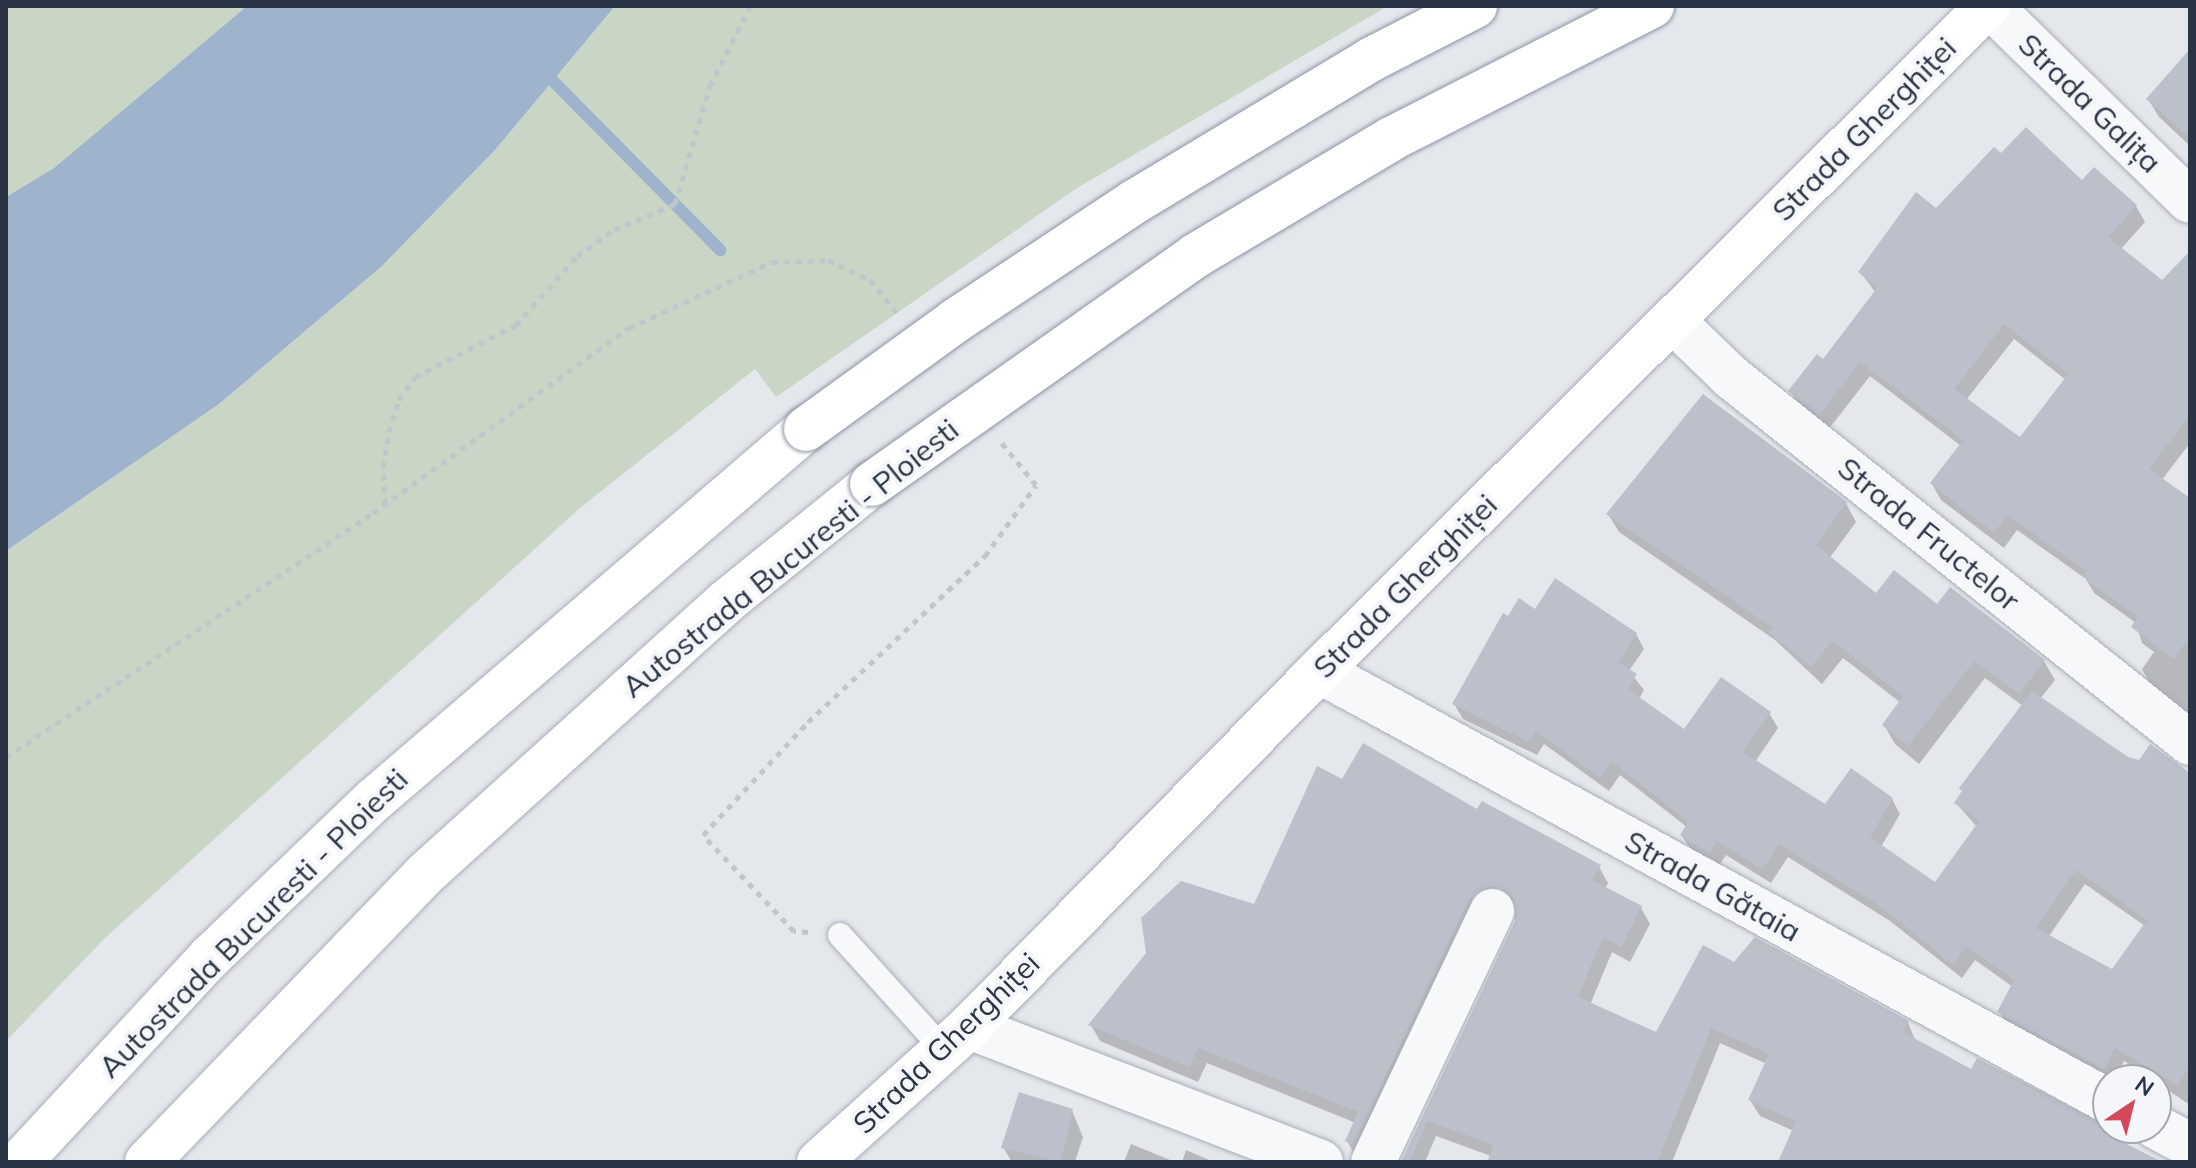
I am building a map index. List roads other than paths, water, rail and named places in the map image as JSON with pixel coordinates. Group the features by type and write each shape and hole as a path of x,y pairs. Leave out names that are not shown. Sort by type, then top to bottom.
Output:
{"main road":[{"name":"Autostrada Bucuresti - Ploiesti","path":"20,1162 210,957 375,799 806,429 955,321 1134,202 1372,59 1475,6"},
{"name":"Autostrada Bucuresti - Ploiesti","path":"147,1162 437,863 727,601 872,484 1195,256 1391,139 1652,6"},
{"name":"Strada Gherghiței","path":"819,1162 956,1038 1319,671 1989,6"}],"street":[{"name":"Strada Galița","path":"1989,6 2190,201"},
{"name":"Strada Fructelor","path":"1672,320 1731,377 2190,743"},
{"name":"Strada Gătaia","path":"1319,671 2092,1092"},
{"path":"1373,1162 1492,911"},
{"path":"956,1038 1321,1162"},
{"path":"2172,1135 2190,1145"}],"lane":[{"path":"840,935 956,1038"}],"water":[{"path":"247,6 615,6 495,150 382,266 219,404 6,551 6,197 54,168"}],"waterway":[{"path":"553,81 720,250"}]}
